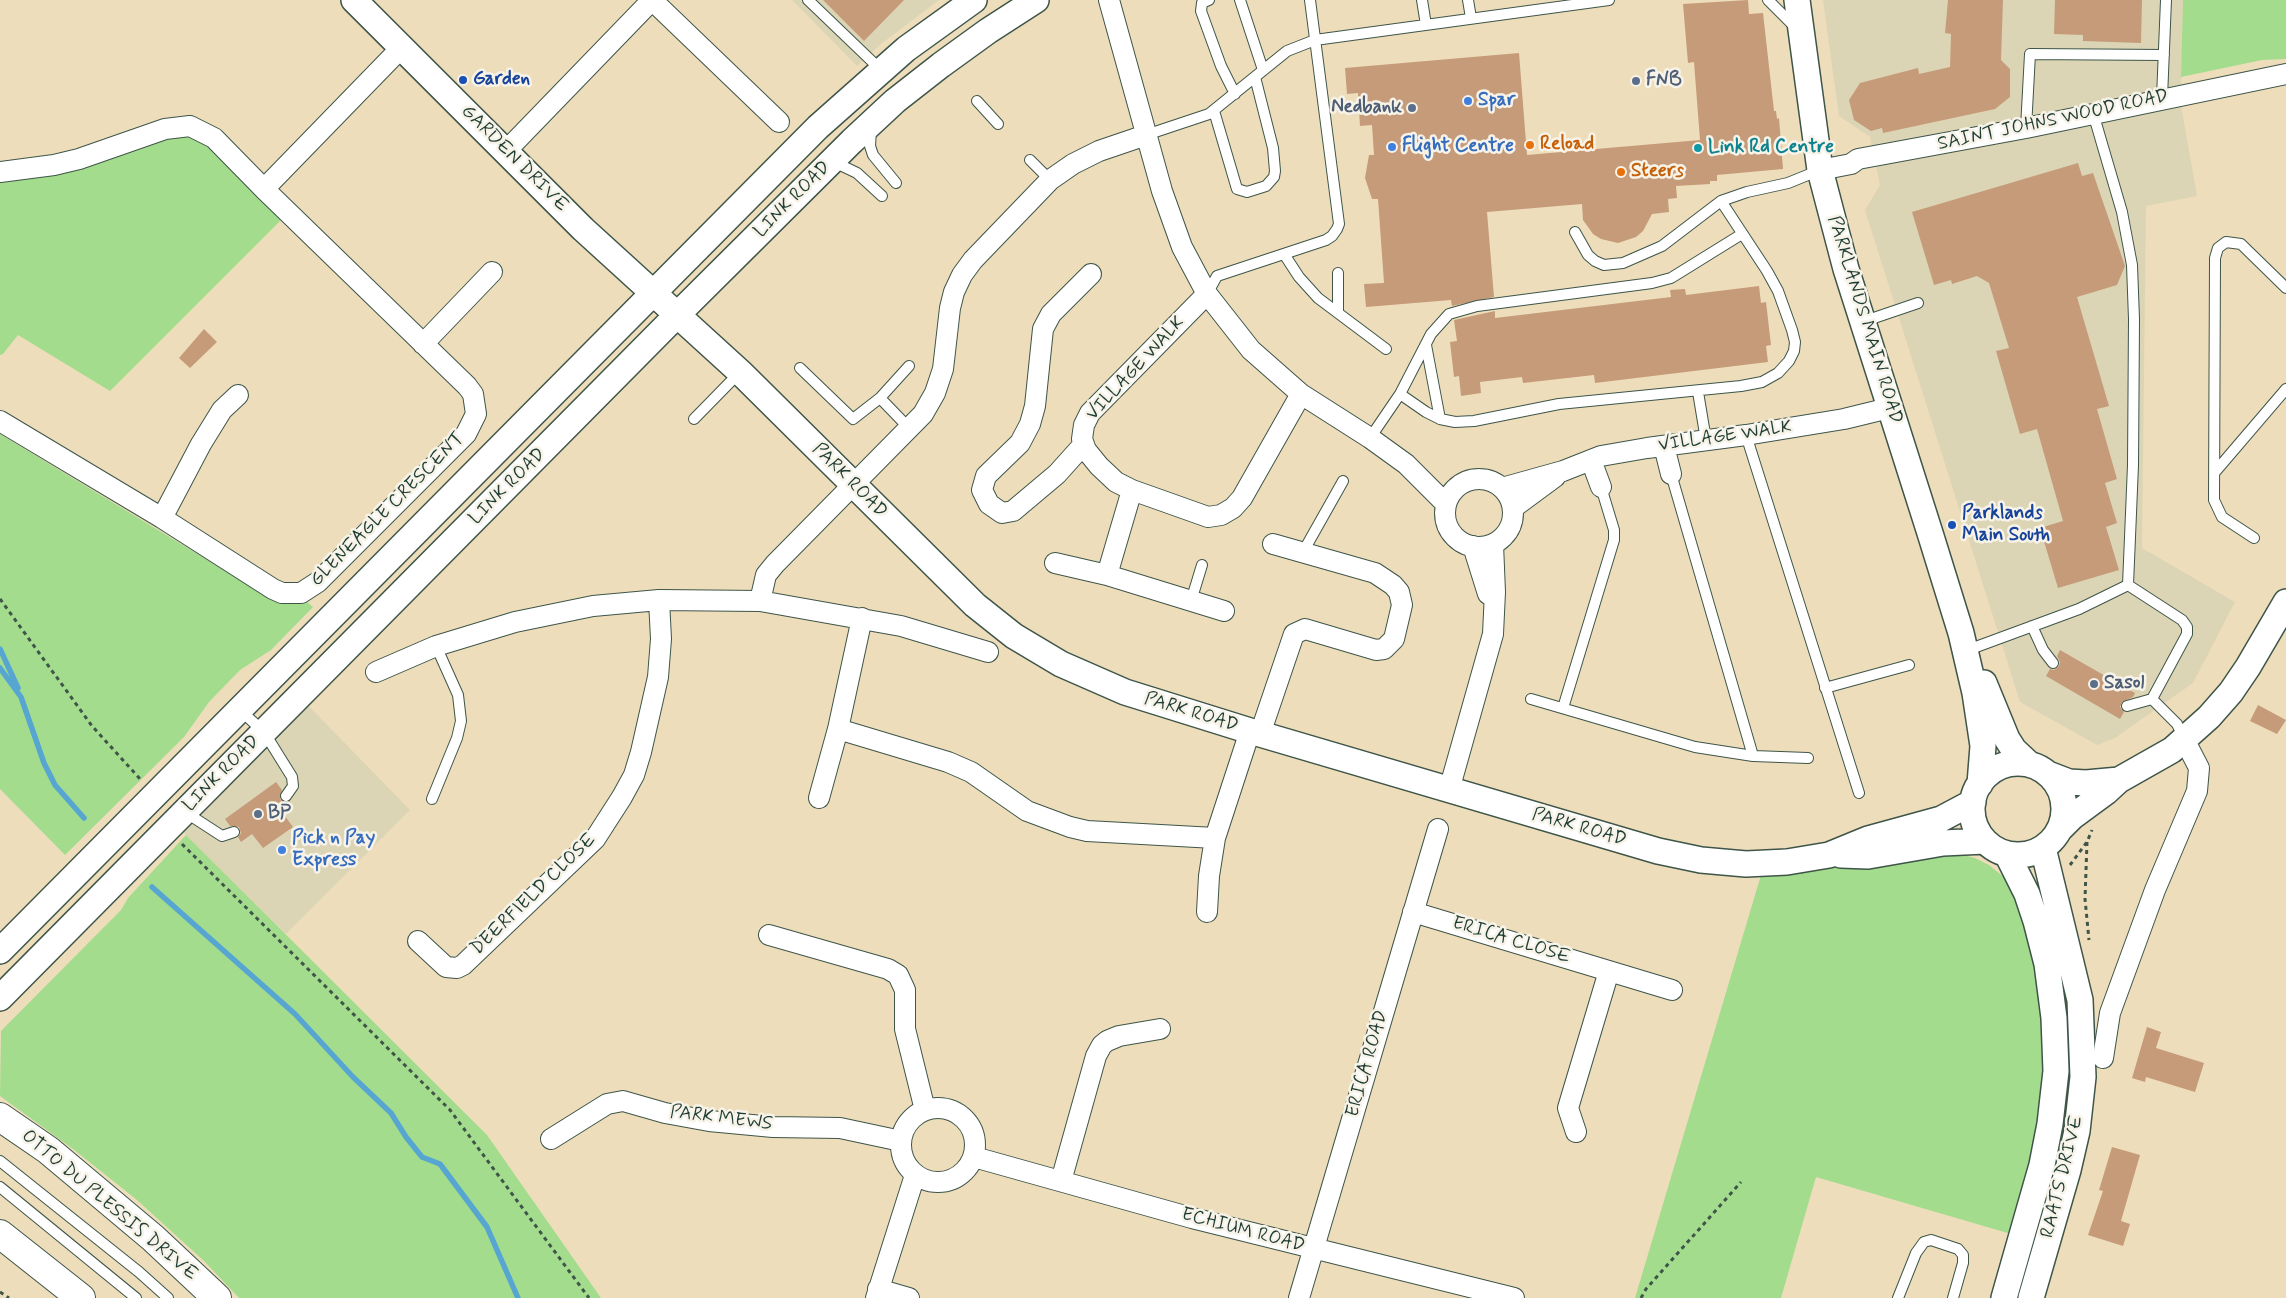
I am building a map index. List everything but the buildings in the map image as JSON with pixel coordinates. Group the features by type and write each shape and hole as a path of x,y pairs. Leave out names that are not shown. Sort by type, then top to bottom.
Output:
{"main road":[{"name":"OTTO DU PLESSIS DRIVE","path":"0,1117 48,1150 146,1232 217,1298"},
{"path":"0,1234 81,1298"}],"street":[{"name":"GARDEN DRIVE","path":"354,0 584,229 677,315"},
{"path":"506,151 652,0 779,122"},
{"name":"LINK ROAD","path":"0,951 818,126 880,70 933,28 974,0"},
{"name":"LINK ROAD","path":"0,998 832,161 871,124 957,53 1036,0"},
{"path":"1109,0 1133,80 1162,191 1182,247 1207,294 1251,350 1301,394 1370,438 1406,464 1446,504"},
{"name":"PARKLANDS MAIN ROAD","path":"1797,0 1820,170 1861,322 1908,460 1965,644 1981,727 1983,756 1976,793"},
{"path":"264,189 402,48"},
{"name":"SAINT JOHNS WOOD ROAD","path":"1820,170 1851,164 1858,159 2026,128 2162,98 2286,74"},
{"name":"GLENEAGLE CRESCENT","path":"0,172 29,170 62,163 165,129 190,126 214,138 473,394 476,414 466,434 308,590 293,594 273,589 162,518 0,421"},
{"path":"760,600 766,575 923,414 938,386 943,370 950,308 962,274 1050,180 1073,164 1099,150 1146,135"},
{"path":"423,344 492,272"},
{"path":"1084,444 1057,474 1014,511 1002,513 989,504 982,490 986,476 1020,443 1030,424 1043,330 1052,314 1091,274"},
{"name":"VILLAGE WALK","path":"1207,294 1090,413 1084,425 1084,444 1099,466 1111,477 1132,490 1208,517 1227,512 1242,498 1301,394"},
{"name":"PARK ROAD","path":"677,315 740,372 975,605 1036,650 1061,664 1125,692 1658,851 1701,860 1746,864 1788,862 1829,855 1868,856 1943,843 1985,841"},
{"path":"162,518 201,444 222,410 238,395"},
{"name":"VILLAGE WALK","path":"1502,488 1563,471 1591,460 1664,446 1844,419 1889,408"},
{"path":"1664,446 1671,474"},
{"path":"1591,460 1601,487"},
{"path":"1406,464 1459,485"},
{"name":"VILLAGE WALK","path":"1513,508 1563,471"},
{"path":"1481,479 1492,481 1502,488 1509,497 1513,508 1509,529 1502,538 1493,544 1482,547 1473,546 1464,544 1450,531 1446,522 1446,504 1451,493 1459,485 1470,480 1481,479"},
{"path":"1107,575 1132,490"},
{"path":"1207,912 1211,858 1215,838 1293,636 1298,631 1305,629 1381,650 1392,644 1402,599 1393,585 1375,573 1273,544"},
{"path":"1449,790 1493,634 1495,592 1493,544"},
{"path":"1473,546 1493,605"},
{"path":"1055,563 1107,575 1224,612"},
{"path":"376,672 436,646 515,622 593,606 659,600 760,600 900,626 988,652"},
{"name":"DEERFIELD CLOSE","path":"418,941 446,968 457,968 463,965 595,839 634,775 641,752 658,677 661,639 659,600"},
{"path":"2119,780 2086,784 2068,782 2038,769 2006,765 1994,770 1976,793 1973,820 1980,835 1992,848 2007,854 2029,854 2051,839 2072,817 2119,780 2160,758 2185,741 2210,717 2231,692 2248,667 2286,602"},
{"path":"819,798 838,729 862,618"},
{"name":"PARKLANDS MAIN ROAD","path":"1965,644 2007,739 2014,750 2038,769"},
{"path":"838,729 948,762 971,772 1027,811 1070,827 1087,830 1215,838"},
{"path":"2103,1058 2110,1013 2155,890 2197,790 2199,768 2185,741"},
{"path":"2038,769 2055,782 2063,800 2063,816 2051,839"},
{"name":"PARK ROAD","path":"1829,855 1868,839 1941,819 1976,793"},
{"name":"ERICA ROAD","path":"1299,1298 1438,829"},
{"name":"RAATS DRIVE","path":"2030,1298 2068,1170 2081,1094 2083,1052 2080,1000 2051,839"},
{"name":"RAATS DRIVE","path":"2004,1298 2042,1165 2050,1124 2056,1071 2053,1004 2047,964 2027,894 2007,854"},
{"name":"ERICA CLOSE","path":"1413,912 1672,990"},
{"path":"769,935 888,968 898,975 905,990 905,1029 924,1110"},
{"path":"1576,1132 1568,1108 1609,971"},
{"path":"1060,1180 1096,1056 1102,1045 1119,1036 1160,1028"},
{"name":"PARK MEWS","path":"551,1139 607,1104 623,1101 666,1113 709,1121 773,1127 840,1128 901,1141"},
{"path":"936,1108 948,1109 959,1114 968,1122 974,1133 976,1145 974,1157 969,1167 960,1176 950,1181 938,1183 926,1181 915,1175 903,1159 901,1141 906,1127 914,1117 924,1110 936,1108"},
{"name":"ECHIUM ROAD","path":"974,1157 1313,1250 1514,1298"},
{"path":"909,1298 877,1294 915,1175"}],"lane":[{"path":"808,0 880,70"},
{"path":"1209,0 1202,4 1200,11 1221,66 1235,94"},
{"path":"1240,0 1263,70"},
{"path":"1207,294 1217,276 1326,240 1335,233 1339,224 1310,0"},
{"path":"1422,0 1426,25"},
{"path":"1468,0 1472,18"},
{"path":"1146,135 1182,125 1214,111 1287,51 1315,40 1609,0"},
{"path":"1768,0 1801,33"},
{"path":"2162,98 2166,0"},
{"path":"2026,128 2030,54 2164,55"},
{"path":"1214,111 1236,189 1247,192 1266,186 1274,177 1273,148 1255,77"},
{"path":"978,101 998,124"},
{"path":"2093,113 2122,212 2132,265 2134,319 2133,465 2128,585"},
{"path":"871,124 870,146 873,155 896,183"},
{"path":"1030,160 1050,180"},
{"path":"832,161 857,172 882,196"},
{"path":"1575,232 1588,255 1604,265 1614,265 1637,258 1662,246 1721,201 1747,192 1788,183 1820,170"},
{"path":"1400,394 1440,419 1455,422 1474,421 1559,404 1698,392 1762,382 1778,373 1790,362 1794,351 1795,342 1792,330 1778,291 1767,271 1721,201"},
{"path":"1370,438 1400,394 1426,345 1442,320 1460,310 1652,283 1671,278 1742,234"},
{"path":"2254,538 2228,522 2218,512 2214,500 2215,258 2218,248 2226,242 2241,244 2286,288"},
{"path":"1284,254 1299,277 1318,298 1386,349"},
{"path":"1338,273 1338,314"},
{"path":"1861,322 1918,302"},
{"path":"1426,345 1440,419"},
{"path":"800,368 853,419 880,398 909,366"},
{"path":"694,419 740,372"},
{"path":"2215,472 2286,389"},
{"path":"1698,392 1706,440"},
{"path":"880,398 909,428"},
{"path":"1746,435 1859,793"},
{"path":"1671,474 1753,756"},
{"path":"1303,552 1343,482"},
{"path":"1563,708 1614,540 1614,530 1601,487"},
{"path":"1191,601 1202,565"},
{"path":"1965,644 2032,626 2079,609 2128,585"},
{"path":"2128,585 2182,620 2187,634 2152,699 2128,706"},
{"path":"2032,626 2043,650 2053,663"},
{"path":"432,799 457,738 461,721 458,695 436,646"},
{"path":"1825,688 1909,664"},
{"path":"1531,699 1695,747 1753,756 1808,758"},
{"path":"2152,699 2177,724 2185,741"},
{"path":"240,709 264,732 293,781 293,786 286,796"},
{"path":"185,812 222,836 234,832"},
{"path":"0,1161 139,1272 168,1298"},
{"path":"0,1188 136,1298"},
{"path":"1898,1298 1916,1253 1924,1242 1931,1240 1958,1249 1963,1255 1963,1263 1953,1298"}],"path":[{"path":"0,599 92,726 143,783"},
{"path":"2067,869 2087,842 2094,825"},
{"path":"176,838 450,1110 589,1298"},
{"path":"2087,842 2085,899 2090,944"},
{"path":"1641,1298 1646,1289 1741,1182"},
{"path":"0,1292 9,1298"}],"shaded area":[{"path":"792,0 939,0 881,44 857,66"},
{"path":"1823,0 2183,0 2181,105 2197,196 2146,206 2142,548 2235,602 2193,683 2115,738 2097,745 2020,702 1865,210 1880,185 1870,137 1839,116"},
{"path":"300,697 410,810 286,934 175,824"}],"green space":[{"path":"2183,0 2286,0 2286,59 2262,60 2181,77"},
{"path":"185,135 205,141 284,217 110,391 18,335 3,354 0,355 0,179 50,176 165,137"},
{"path":"0,434 275,601 306,601 313,607 271,650 240,670 209,702 184,737 65,855 0,789"},
{"path":"186,835 487,1135 601,1298 239,1298 204,1261 137,1200 73,1149 0,1096 1,1031 121,910 128,898"},
{"path":"1936,853 1956,853 1975,858 1989,865 2005,878 2020,908 2033,954 2041,994 2044,1065 2041,1101 2032,1159 2011,1234 1816,1177 1781,1298 1635,1298 1761,875 1782,875"}],"waterway":[{"path":"0,649 18,688"},
{"path":"0,668 21,697 44,763 55,785 84,818"},
{"path":"152,887 295,1014 353,1077 391,1113 406,1137 422,1157 440,1164 487,1227 518,1298"}],"place":[{"name":"Garden","path":"463,80"},
{"name":"FNB","path":"1636,81"},
{"name":"Spar","path":"1468,101"},
{"name":"Nedbank","path":"1412,108"},
{"name":"Reload","path":"1530,145"},
{"name":"Flight Centre","path":"1392,147"},
{"name":"Link Rd Centre","path":"1698,148"},
{"name":"Steers","path":"1621,172"},
{"name":"Parklands Main South","path":"1952,525"},
{"name":"Sasol","path":"2094,684"},
{"name":"BP","path":"258,814"},
{"name":"Pick n Pay Express","path":"282,850"}]}
